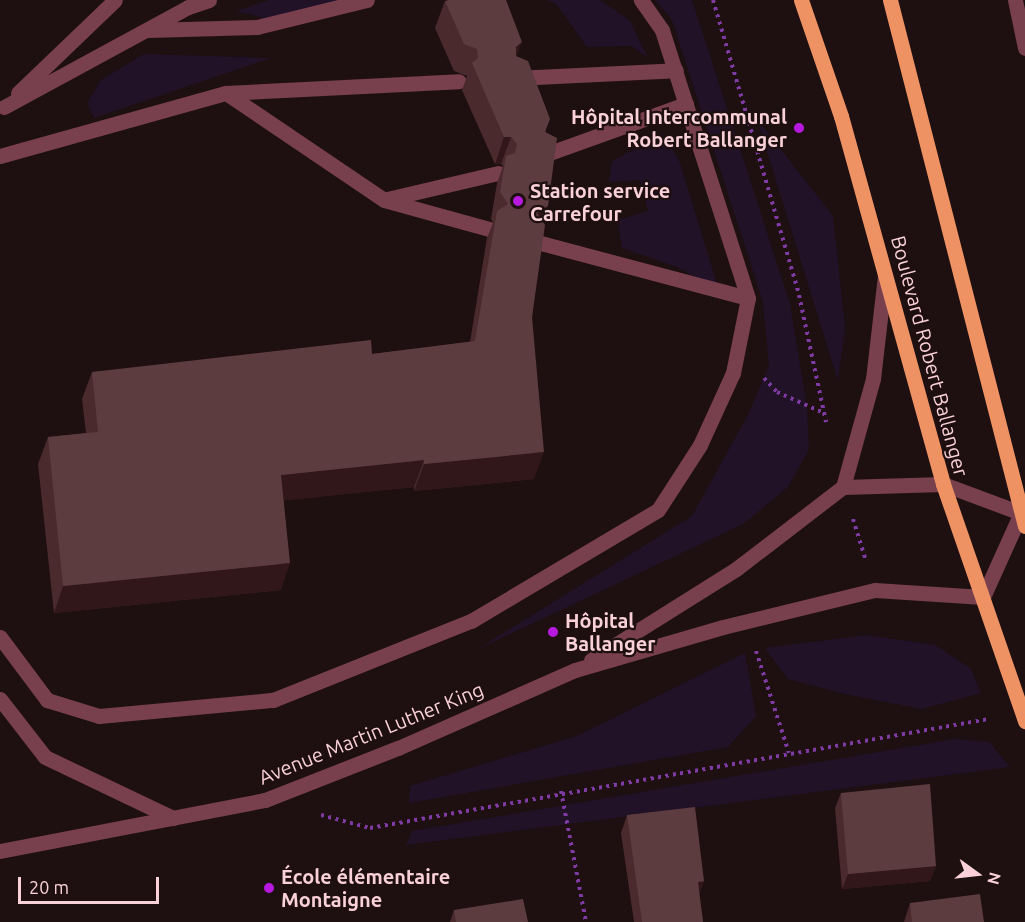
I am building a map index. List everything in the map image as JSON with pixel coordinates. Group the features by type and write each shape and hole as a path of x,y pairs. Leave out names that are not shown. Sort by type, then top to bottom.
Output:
{"main road":[{"name":"Boulevard Robert Ballanger","path":"801,0 841,117 943,484 1024,717"},
{"path":"890,0 1024,517"}],"street":[{"path":"2,110 115,0"},
{"path":"2,110 146,30 209,0"},
{"path":"146,30 257,27 367,0"},
{"path":"0,637 47,700 99,716 273,700 471,621 658,510 700,445 732,373 748,298 662,30 641,0"},
{"path":"1015,0 1025,48"},
{"path":"515,78 676,70"},
{"path":"0,156 225,93 459,81"},
{"path":"225,93 384,200 489,229"},
{"path":"544,155 686,104"},
{"path":"384,200 498,173"},
{"path":"537,242 748,298"},
{"path":"886,273 873,379 843,487 943,484 1024,517 983,597"},
{"name":"Avenue Martin Luther King","path":"575,670 736,569 843,487"},
{"name":"Avenue Martin Luther King","path":"0,851 265,800 398,748 575,670 747,621 875,590 983,597"},
{"path":"0,699 45,757 173,818"}],"path":[{"path":"713,0 799,295 827,424"},
{"path":"737,348 777,392 824,414"},
{"path":"843,487 875,590"},
{"path":"747,621 789,753"},
{"path":"318,814 370,828 561,791 1024,717"},
{"path":"561,791 586,922"}],"shaded area":[{"path":"269,0 359,0 280,22 236,11"},
{"path":"547,0 600,0 630,21 648,58 632,46 587,47 557,5"},
{"path":"655,0 692,0 790,304 807,408 809,449 788,487 743,524 476,650 692,516 749,413 769,366 763,302 672,20"},
{"path":"144,54 271,58 94,118 87,103 101,80"},
{"path":"757,119 833,216 845,328 838,381"},
{"path":"664,134 680,163 719,291 677,267 622,248 618,220 648,211 640,180 609,182 612,161"},
{"path":"866,635 935,645 971,669 981,693 922,709 845,694 788,679 765,648"},
{"path":"745,653 756,716 728,747 409,803 410,786 577,736"},
{"path":"955,739 989,742 1010,767 406,845 412,831"}],"building":[{"path":"506,0 522,42 516,47 516,56 528,61 550,119 545,132 557,138 548,206 537,213 545,225 532,317 544,452 424,464 424,460 281,475 290,563 63,586 48,437 98,432 92,372 371,340 372,354 475,341 497,211 508,204 500,192 506,156 515,153 517,144 511,137 504,137 472,63 478,58 477,49 464,44 445,1"},
{"path":"930,784 936,866 848,874 841,793"},
{"path":"695,807 704,881 698,882 703,922 642,922 627,815"},
{"path":"980,894 984,922 912,922 910,903"},
{"path":"523,899 528,922 456,922 454,910"}],"place":[{"name":"Hôpital Intercommunal Robert Ballanger","path":"799,128"},
{"name":"Station service Carrefour","path":"518,201"},
{"name":"Hôpital Ballanger","path":"553,632"},
{"name":"École élémentaire Montaigne","path":"269,888"}]}
